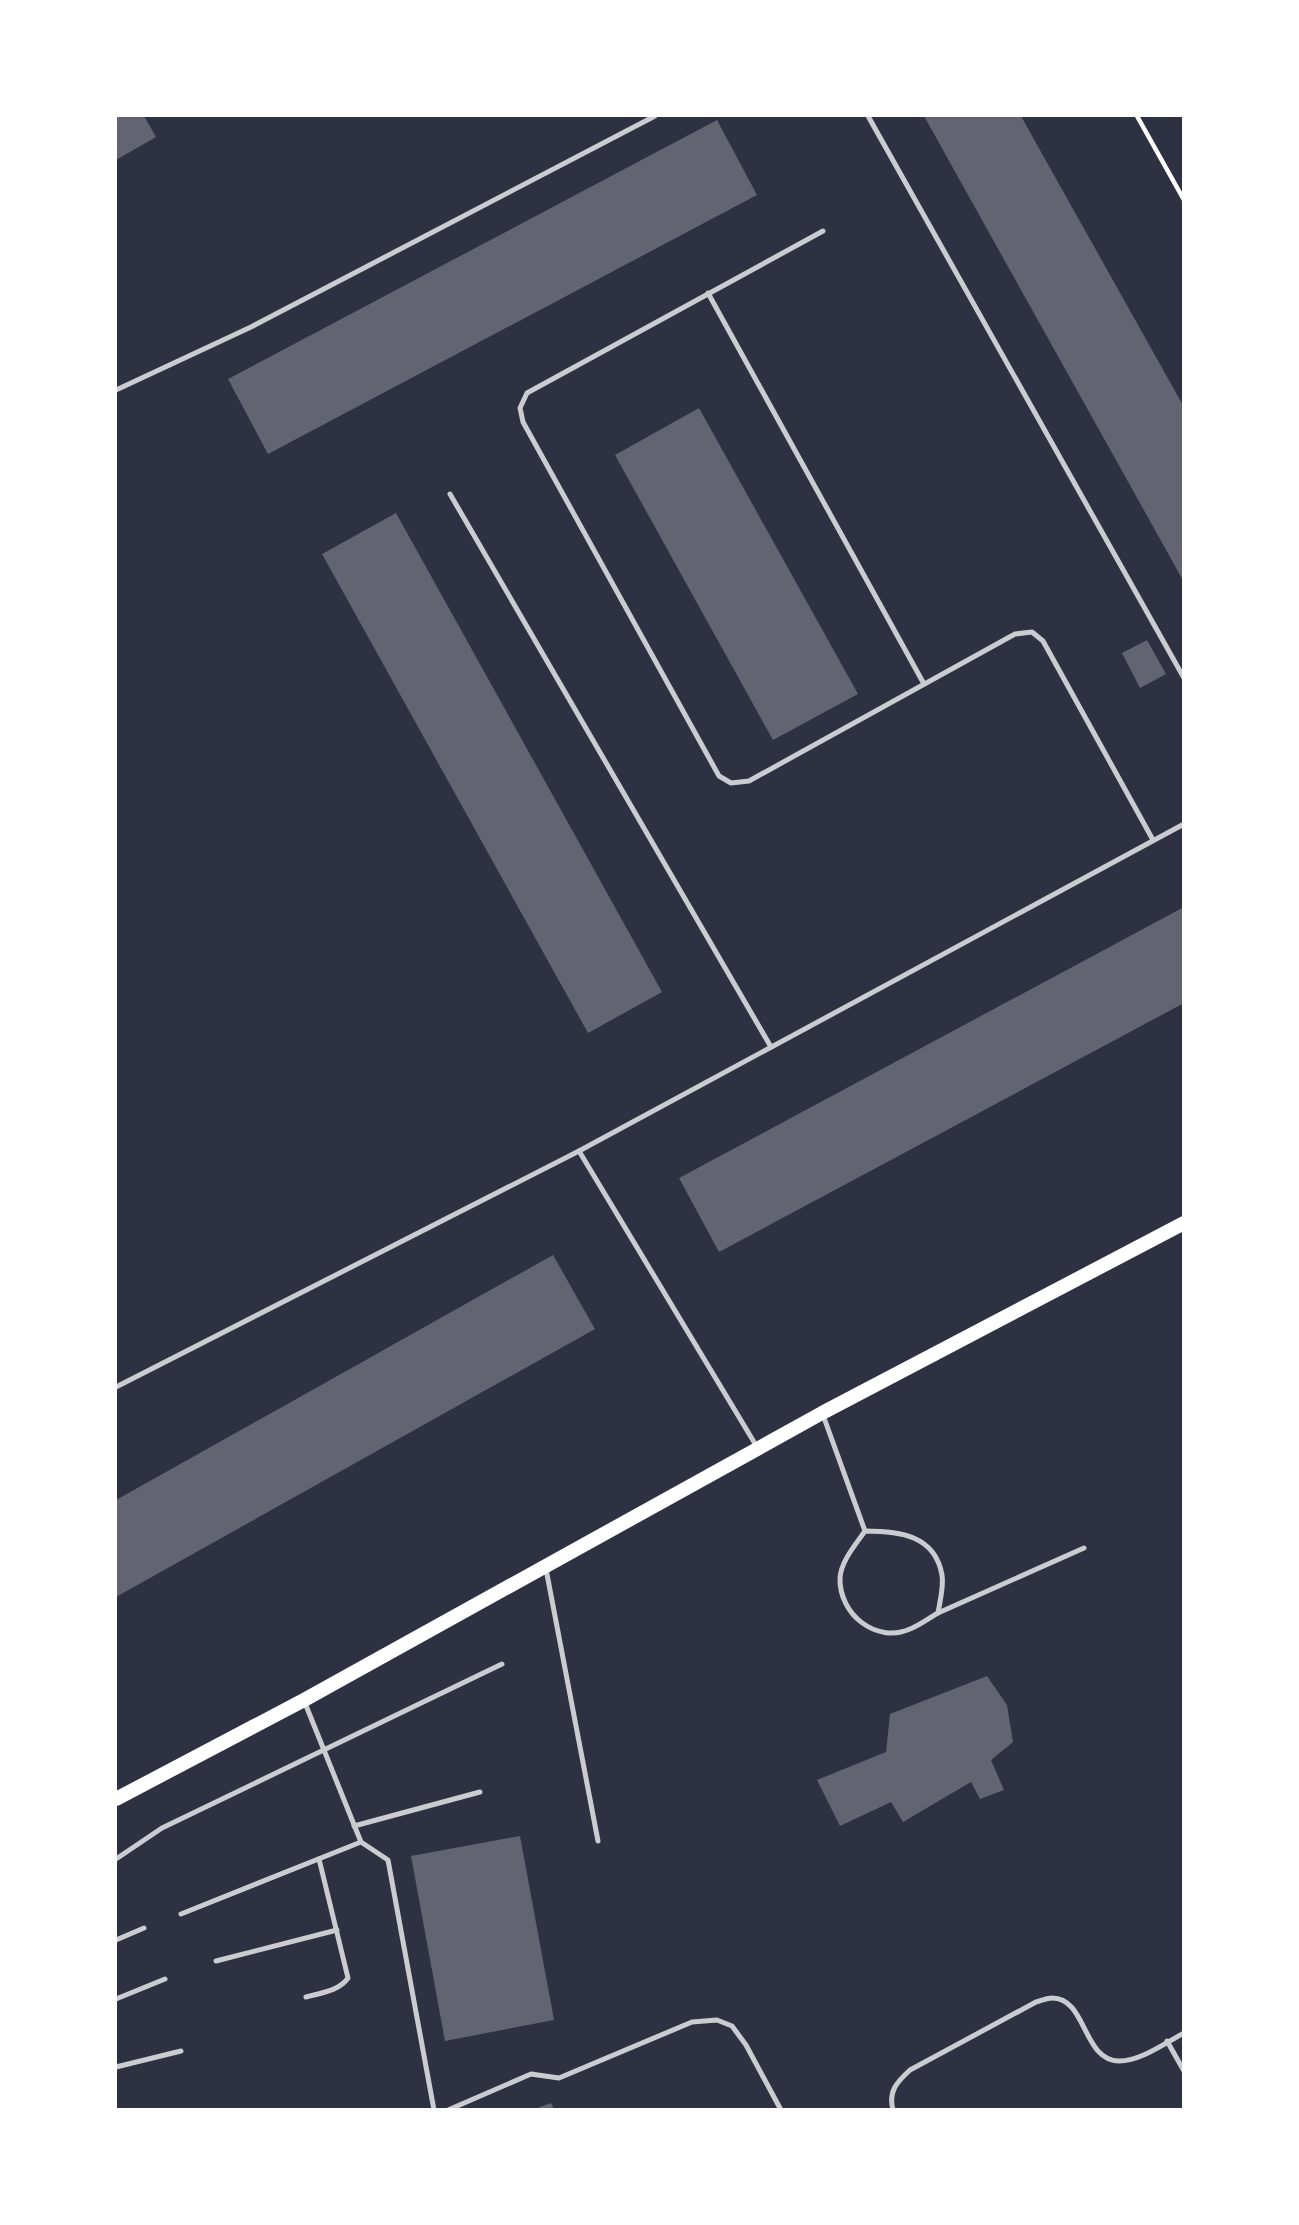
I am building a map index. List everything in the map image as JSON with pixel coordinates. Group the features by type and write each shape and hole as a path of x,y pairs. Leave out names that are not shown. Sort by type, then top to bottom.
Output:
{"main road":[{"path":"116,1799 304,1700 822,1413 1184,1223"}],"lane":[{"path":"116,390 251,327 655,116"},
{"path":"868,116 1184,678"},
{"path":"822,230 527,393 520,408 523,422 719,776 731,783 749,781 1015,634 1032,632 1043,641 1153,840"},
{"path":"708,293 924,684"},
{"path":"450,494 771,1047"},
{"path":"116,1387 579,1151 1184,824"},
{"path":"579,1151 758,1448"},
{"path":"822,1413 865,1531"},
{"path":"865,1531 848,1555 840,1577 846,1606 859,1621 875,1631 892,1633 909,1630 938,1612 1084,1548"},
{"path":"865,1531 890,1531 917,1538 936,1557 942,1577 938,1612"},
{"path":"546,1566 598,1841"},
{"path":"116,1859 162,1828 502,1664"},
{"path":"304,1700 361,1842 388,1860 434,2109"},
{"path":"354,1826 480,1792"},
{"path":"181,1914 361,1842"},
{"path":"306,1997 332,1990 344,1984 348,1978 319,1859"},
{"path":"116,1940 144,1928"},
{"path":"216,1961 337,1930"},
{"path":"116,1999 165,1979"},
{"path":"893,2109 891,2101 894,2084 910,2070 1036,2002 1053,1998 1067,2002 1102,2056 1119,2061 1139,2056 1184,2033"},
{"path":"448,2109 531,2074 559,2078 692,2022 717,2020 732,2026 747,2045 781,2109"},
{"path":"1167,2041 1184,2071"},
{"path":"116,2067 181,2051"}],"path":[{"path":"1137,116 1184,200"}],"building":[{"path":"116,116 144,116 156,137 116,160"},
{"path":"924,116 1021,116 1184,407 1184,582"},
{"path":"717,120 757,195 268,454 228,379"},
{"path":"699,408 858,694 773,740 615,455"},
{"path":"396,513 662,992 588,1033 322,554"},
{"path":"1147,640 1166,674 1140,688 1122,653"},
{"path":"1184,907 1184,1003 719,1252 679,1178"},
{"path":"553,1255 595,1329 116,1597 116,1500"},
{"path":"987,1676 1007,1705 1013,1742 991,1760 1004,1790 980,1799 971,1782 903,1822 891,1802 840,1826 817,1780 886,1752 890,1714"},
{"path":"520,1836 554,2020 445,2041 411,1856"},
{"path":"551,2103 554,2109 535,2109"}]}
